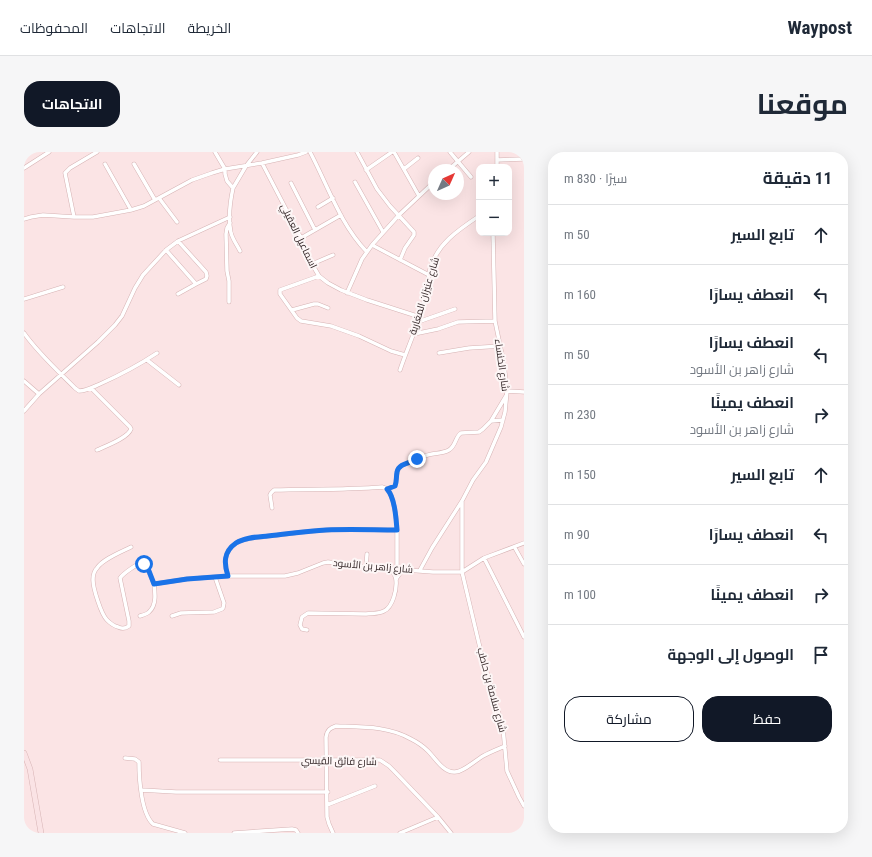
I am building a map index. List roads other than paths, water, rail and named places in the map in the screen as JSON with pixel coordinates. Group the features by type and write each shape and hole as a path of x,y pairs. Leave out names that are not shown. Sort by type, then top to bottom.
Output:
{"street":[{"path":"24,168 49,152"},
{"path":"74,217 66,173 70,168 97,152"},
{"path":"215,152 225,169 227,181 233,188"},
{"path":"240,251 231,231 231,199 233,188 246,166 257,152"},
{"path":"24,219 43,215 93,217 131,210 144,206 192,180 225,169 262,163 306,152"},
{"path":"310,152 346,226 367,252"},
{"path":"357,152 381,195 413,230 414,234 405,248 400,260"},
{"path":"366,170 393,152 419,196"},
{"path":"450,152 471,177"},
{"path":"456,164 469,152"},
{"path":"497,152 497,164"},
{"path":"404,170 418,158"},
{"path":"497,160 524,159"},
{"name":"اسماعيل العقيلي","path":"262,163 319,276 331,285 347,293 420,317"},
{"path":"105,164 131,210"},
{"path":"134,164 155,200"},
{"path":"355,182 383,232"},
{"path":"291,183 315,230"},
{"path":"347,293 362,259 372,244 399,215 428,188"},
{"path":"159,198 177,222"},
{"path":"318,207 333,198"},
{"path":"301,238 341,215"},
{"path":"24,412 39,394 98,342 119,320 142,275 166,250 178,240 230,217"},
{"name":"شارع عنيزان المغاربة","path":"400,370 420,317 429,275 435,256 445,242 476,218"},
{"path":"229,302 226,234 230,223"},
{"name":"شارع الخنساء","path":"420,570 473,480 486,462 503,420 506,407 507,392 504,364 495,321 493,236"},
{"path":"178,240 207,277 206,279 178,294"},
{"path":"372,244 429,275"},
{"path":"166,250 196,284"},
{"path":"312,264 333,256"},
{"path":"319,276 282,288 280,290 280,294 301,322 331,326 359,336 391,351 405,355"},
{"path":"24,299 62,288"},
{"path":"292,310 314,304 328,308"},
{"path":"418,322 455,309"},
{"path":"414,334 438,329 458,322 495,321"},
{"path":"24,333 36,349 79,391 92,388 147,360 157,353"},
{"path":"438,353 469,348 501,346"},
{"path":"147,360 179,385"},
{"path":"24,381 39,394"},
{"path":"92,388 131,429 130,432 124,437 97,450"},
{"path":"387,489 395,486 397,471 401,466 422,456 444,452 451,449 461,432 479,432 491,421 507,392 524,392"},
{"path":"491,421 503,420"},
{"path":"272,508 270,495 274,490 335,490 382,487 387,489 394,505 397,520 397,569"},
{"name":"شارع سلامة بن حاطب","path":"462,501 462,572 481,652 503,728 507,771 524,806"},
{"path":"228,576 225,559 229,550 237,542 246,539 297,532 327,530 397,530"},
{"path":"462,572 484,558 515,548 524,543"},
{"path":"131,547 98,566 94,574 93,583 106,620 122,629 125,629 129,626 129,622 121,577 138,565 144,564 147,566 156,593 154,606 150,611 140,616"},
{"path":"515,548 524,564"},
{"path":"366,554 366,567"},
{"path":"484,558 524,637"},
{"name":"شارع زاهر بن الأسود","path":"154,584 187,579 228,576 285,576 298,573 325,562 391,569 451,573 462,572"},
{"path":"391,569 396,579"},
{"path":"307,630 302,629 300,625 302,617 308,613 366,614 386,610 392,603 396,579 403,569"},
{"path":"172,616 185,613 218,611 223,609 224,603 215,577"},
{"path":"333,833 327,817 327,732 329,729 336,726 384,729 401,734 421,745 446,770 453,772 459,771 483,756 505,746"},
{"path":"24,753 30,769 41,833"},
{"path":"125,758 135,759 138,762 139,782 146,812 151,823 185,833"},
{"name":"شارع فائق القيسي","path":"220,760 377,760 384,762 438,817 451,833"},
{"path":"327,805 375,786"},
{"path":"141,790 176,792 328,792"},
{"path":"400,833 438,817"},
{"path":"234,833 287,829 298,833"}]}
